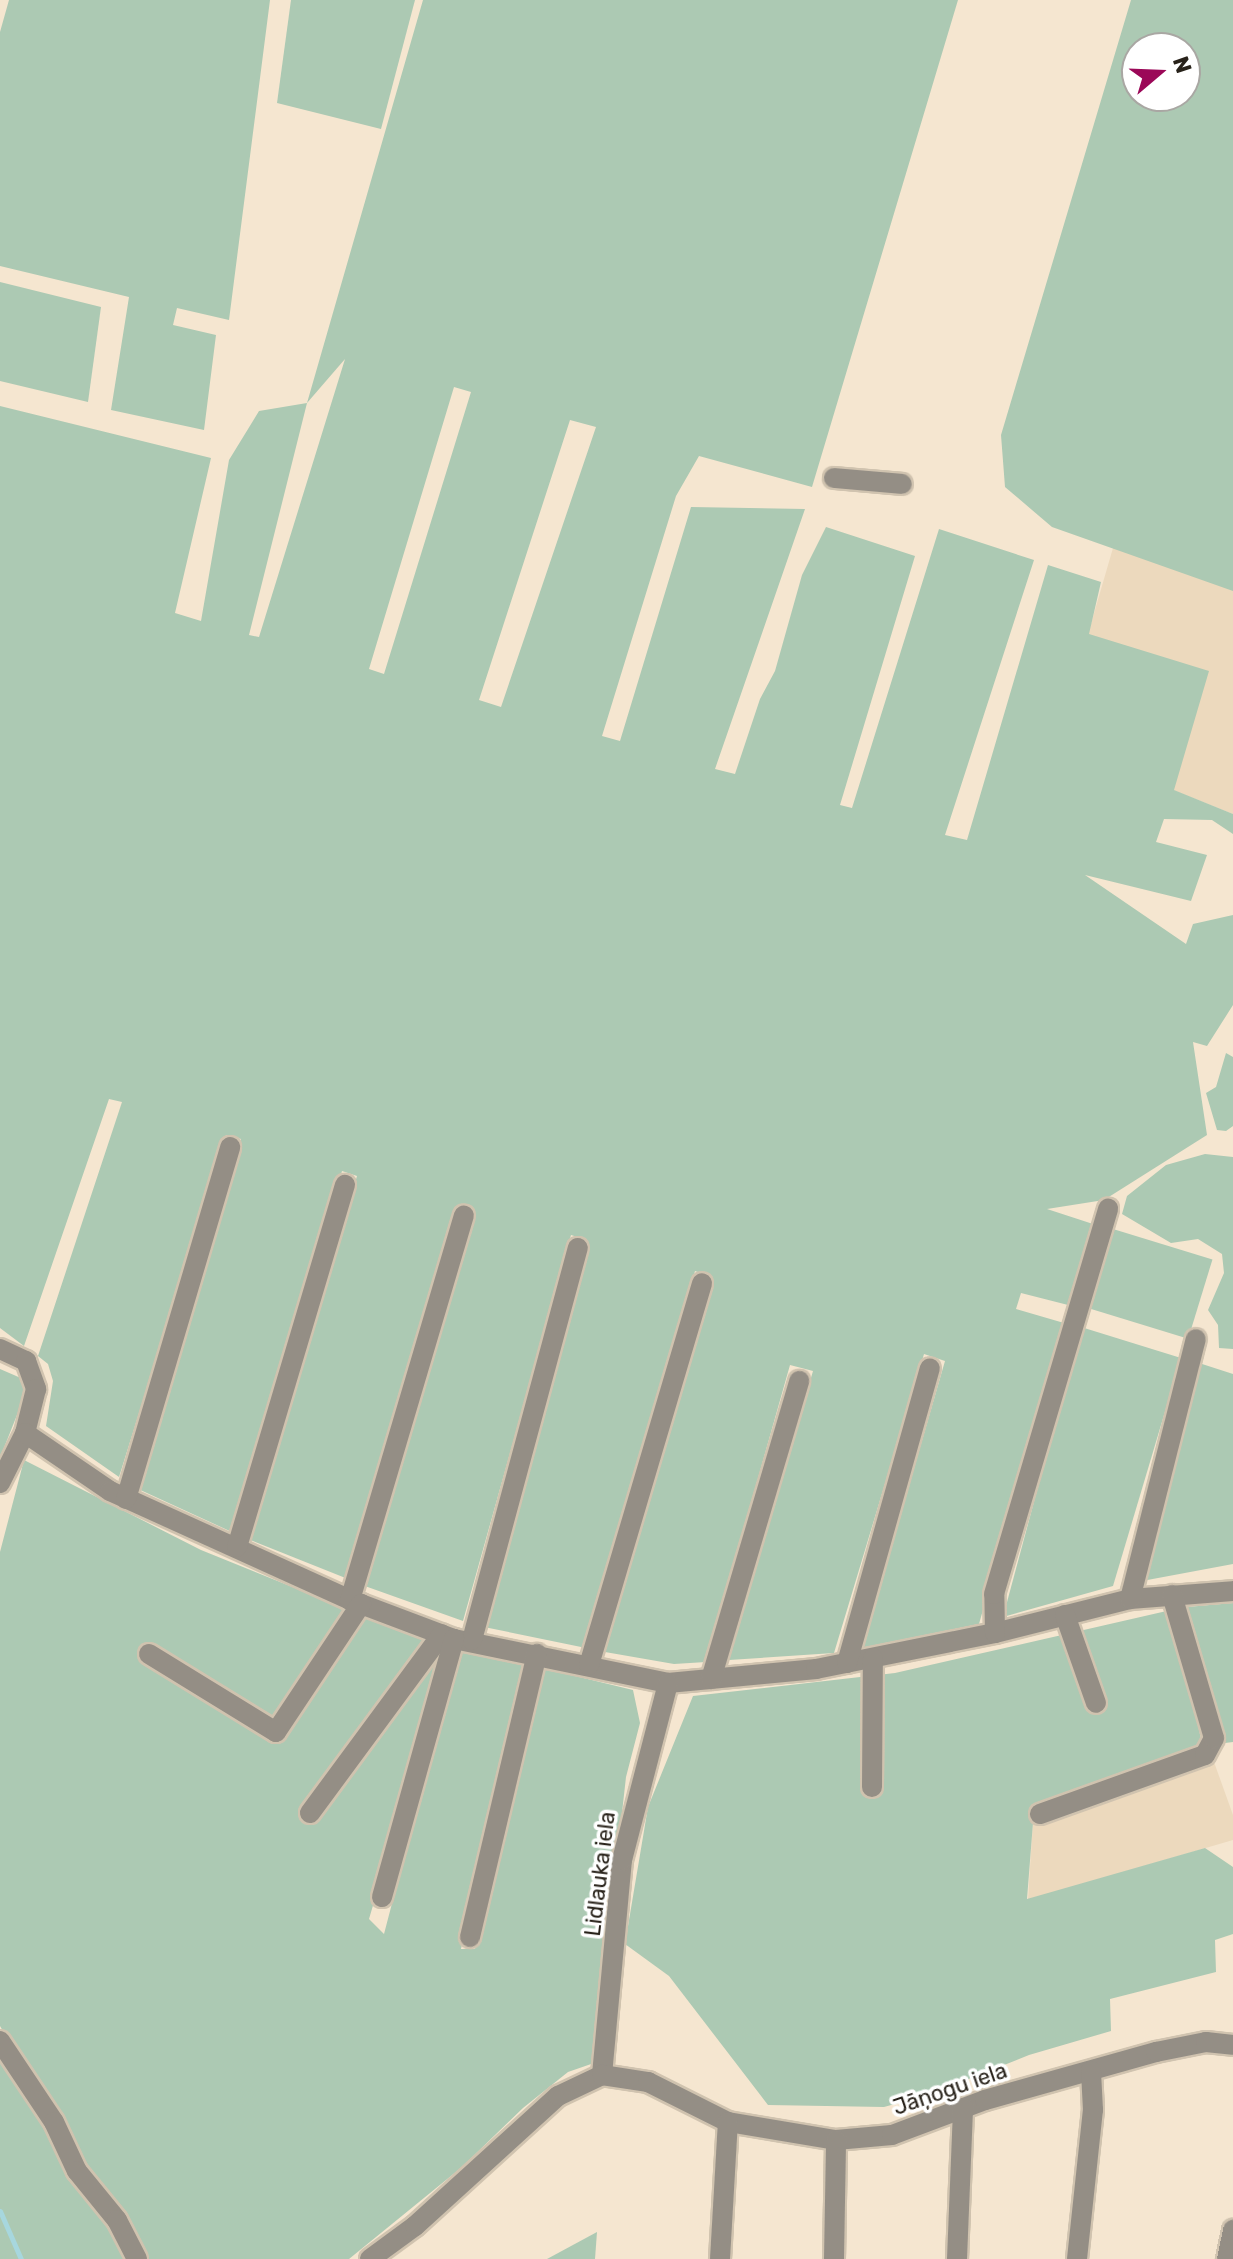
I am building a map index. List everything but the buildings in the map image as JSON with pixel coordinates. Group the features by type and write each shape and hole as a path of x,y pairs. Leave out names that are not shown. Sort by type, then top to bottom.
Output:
{"street":[{"path":"834,478 902,484"},
{"path":"126,1499 230,1147"},
{"path":"237,1547 345,1185"},
{"path":"995,1633 994,1594 1108,1208"},
{"path":"149,1654 276,1732 355,1602 464,1216"},
{"path":"382,1897 456,1638 578,1248"},
{"path":"589,1665 702,1283"},
{"path":"1130,1599 1196,1339"},
{"path":"0,1349 26,1361 34,1373 36,1389 25,1433 0,1483"},
{"path":"847,1663 930,1368"},
{"path":"711,1679 799,1381"},
{"path":"25,1433 65,1465 126,1499 355,1602 456,1638 668,1683 847,1663 995,1633 1130,1599 1233,1591"},
{"path":"1040,1814 1205,1755 1214,1738 1172,1595"},
{"path":"1065,1615 1096,1703"},
{"path":"310,1813 456,1638"},
{"path":"470,1937 537,1654"},
{"path":"872,1787 873,1658"},
{"name":"Lidlauka iela","path":"602,2075 622,1860 668,1683"},
{"path":"0,2041 54,2122 77,2171 117,2220 137,2259"},
{"name":"Jāņogu iela","path":"602,2075 648,2082 728,2122 836,2140 892,2135 963,2108 1206,2042 1233,2045"},
{"path":"1077,2259 1093,2110 1091,2071"},
{"path":"370,2259 415,2226 558,2096 602,2075"},
{"path":"957,2259 963,2108"},
{"path":"720,2259 728,2122"},
{"path":"834,2259 836,2140"},
{"path":"1227,2259 1233,2230"}],"shaded area":[{"path":"1131,486 1233,517 1233,814 1173,790 1183,750 1088,634"},
{"path":"1214,1762 1233,1815 1233,1840 1028,1900 1033,1821"}],"green space":[{"path":"9,0 270,0 229,320 177,308 173,325 216,335 204,430 111,410 129,297 0,266 0,32"},
{"path":"291,0 415,0 381,129 277,103"},
{"path":"423,0 958,0 812,487 699,456 676,496 602,736 620,741 691,507 805,509 715,769 735,774 760,699 775,671 802,575 826,527 915,556 840,805 852,808 939,529 1034,560 945,835 967,840 1048,565 1101,582 1089,634 1209,671 1174,790 1233,814 1233,834 1212,820 1164,819 1156,842 1207,855 1191,901 1085,875 1186,944 1193,924 1233,915 1233,1005 1207,1046 1193,1042 1207,1135 1104,1200 1047,1209 1093,1224 1072,1306 1021,1293 1016,1309 1064,1323 979,1624 862,1648 945,1361 924,1354 834,1653 729,1660 813,1371 790,1365 706,1662 674,1664 605,1652 712,1277 695,1271 586,1648 484,1627 587,1240 571,1235 463,1621 362,1585 472,1210 459,1207 348,1579 248,1539 357,1176 342,1171 234,1533 136,1488 241,1139 226,1135 119,1477 46,1426 53,1381 48,1364 38,1356 122,1102 109,1099 24,1346 0,1328 0,406 211,458 175,613 201,621 229,460 259,411 307,403","holes":["345,359 259,637 249,635 307,403","454,387 471,392 384,674 369,669","570,420 596,427 501,707 479,700"]},
{"path":"1131,0 1233,0 1233,591 1052,527 1005,487 1001,435 1121,33 1121,112 1201,112 1201,32 1121,32"},
{"path":"0,282 101,307 88,402 0,381"},
{"path":"1226,1053 1233,1057 1233,1126 1226,1131 1217,1130 1206,1093 1216,1087"},
{"path":"1205,1154 1233,1157 1233,1349 1219,1348 1218,1325 1208,1310 1224,1273 1222,1254 1198,1239 1171,1243 1122,1214 1127,1196 1166,1165"},
{"path":"1113,1229 1212,1259 1188,1339 1089,1308"},
{"path":"1081,1327 1181,1358 1113,1586 1003,1617"},
{"path":"1199,1363 1233,1374 1233,1564 1142,1581"},
{"path":"0,1369 30,1382 0,1458"},
{"path":"24,1460 201,1550 352,1611 277,1739 361,1616 431,1638 300,1819 307,1823 443,1643 450,1645 369,1919 384,1934 459,1647 525,1664 461,1949 475,1949 538,1667 633,1690 640,1723 626,1777 594,2063 568,2072 523,2108 462,2167 349,2259 145,2259 127,2214 79,2160 0,2026 0,1552"},
{"path":"1233,1603 1233,1742 1225,1743 1187,1607"},
{"path":"1171,1610 1203,1747 1034,1810 1027,1899 1205,1848 1233,1867 1233,1934 1215,1940 1216,1972 1110,1999 1111,2031 1029,2055 931,2094 884,2107 768,2105 669,1976 625,1944 648,1807 693,1696 895,1673"},
{"path":"0,2055 110,2220 130,2259 0,2259"},
{"path":"597,2232 595,2259 547,2259"}],"waterway":[{"path":"0,2211 21,2259"}]}
